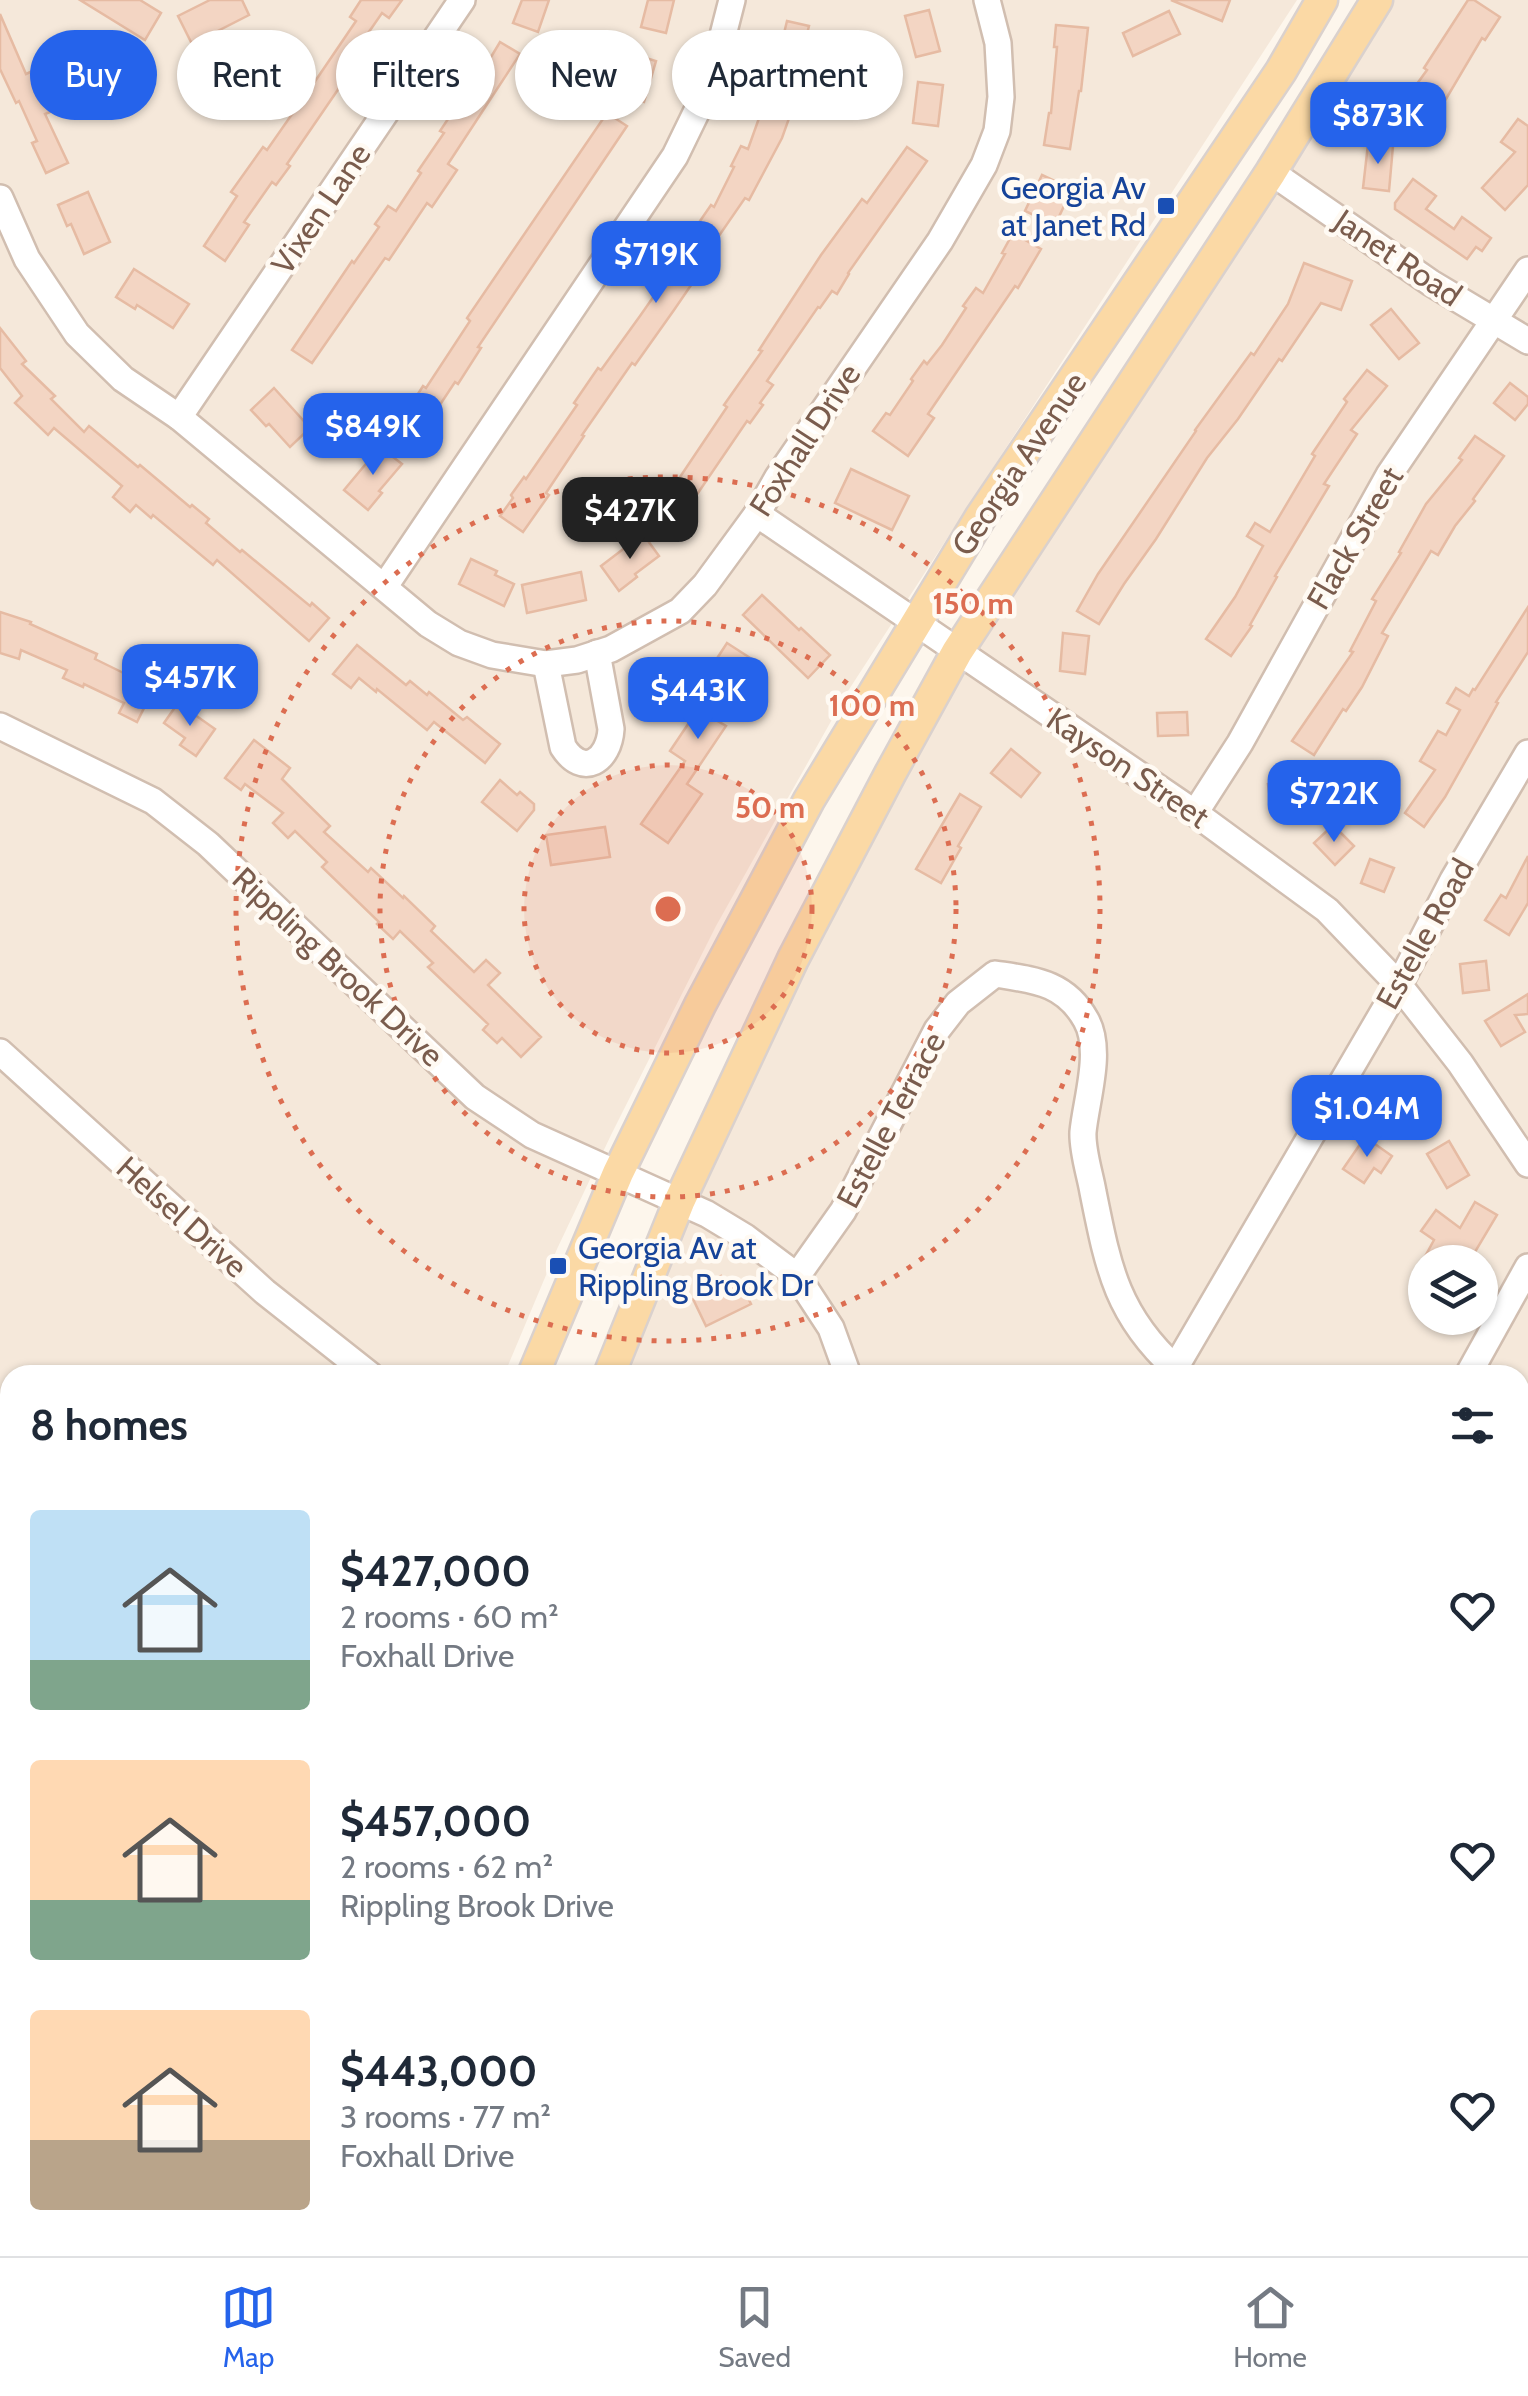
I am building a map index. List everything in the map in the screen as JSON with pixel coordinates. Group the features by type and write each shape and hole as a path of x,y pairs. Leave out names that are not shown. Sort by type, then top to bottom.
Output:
{"main road":[{"name":"Georgia Avenue","path":"537,1365 618,1173 700,1005 800,817 980,518 1281,71 1322,0"},
{"name":"Georgia Avenue","path":"613,1365 679,1202 792,959 957,652 1270,172 1377,0"}],"street":[{"name":"Vixen Lane","path":"179,418 462,0"},
{"path":"385,586 675,156 711,82 732,0"},
{"name":"Foxhall Drive","path":"0,198 27,259 77,334 124,379 179,418 428,624 459,643 492,655 546,664 577,660 611,649 680,612 705,584 758,514 778,476 940,241 984,165 996,131 1001,97 998,43 987,0"},
{"name":"Janet Road","path":"1270,172 1431,283 1528,340"},
{"name":"Flack Street","path":"1195,813 1240,743 1389,475 1528,270"},
{"name":"Kayson Street","path":"758,514 1195,813 1326,910 1399,985 1460,1064 1528,1164"},
{"path":"546,664 562,747 570,758 582,764 592,763 601,757 610,741 611,729 597,654"},
{"name":"Rippling Brook Drive","path":"0,726 153,801 208,844 475,1097 532,1135 707,1214 797,1276 831,1328 844,1365"},
{"name":"Estelle Road","path":"1177,1365 1399,985 1453,880 1528,753"},
{"name":"Estelle Terrace","path":"797,1276 843,1212 937,1030 958,1003 995,974 1042,981 1069,998 1088,1022 1094,1053 1083,1137 1107,1261 1126,1310 1168,1365"},
{"name":"Helsel Drive","path":"0,1052 265,1292 357,1365"},
{"path":"1474,1365 1528,1268"}],"shaded area":[{"path":"0,0 1297,0 848,691 716,926 557,1249 508,1365 0,1365"},
{"path":"1377,0 1528,0 1528,1365 615,1365 890,774"}],"building":[{"path":"80,0 140,0 161,13 151,30 129,30"},
{"path":"210,0 242,0 249,15 220,30 185,30 178,16"},
{"path":"361,0 402,0 389,18 382,13 370,30 350,30 356,21 350,17"},
{"path":"522,0 549,0 539,30 513,23"},
{"path":"648,0 674,0 666,33 641,27"},
{"path":"1171,0 1230,0 1222,21"},
{"path":"1468,0 1500,17 1485,40 1482,38 1425,134 1396,113 1427,70 1424,68"},
{"path":"929,10 940,51 916,57 905,16"},
{"path":"1169,11 1180,34 1133,56 1123,33"},
{"path":"0,14 26,74 30,72 30,120 48,120 68,163 46,173 32,143 37,141 0,69"},
{"path":"787,21 809,26 808,30 785,30"},
{"path":"1056,25 1088,28 1070,149 1044,145 1051,113"},
{"path":"500,42 515,51 515,62 495,92 495,50"},
{"path":"336,50 336,92 287,164 290,166 276,185 272,182 244,222 249,225 225,261 204,246 237,196 231,192 263,147 267,150 288,120 316,120 316,79"},
{"path":"918,82 943,85 938,126 913,123"},
{"path":"1518,119 1528,126 1528,185 1505,210 1482,188 1515,152 1501,142"},
{"path":"447,120 477,120 448,164 457,170 432,207 427,203 312,363 292,350 379,227 375,224 388,206 396,211 444,133 440,131"},
{"path":"602,120 618,120 627,126 478,347 481,348 458,384 455,382 420,435 400,422 470,321 467,318"},
{"path":"758,120 788,120 749,200 745,198 694,272 698,275 674,310 582,435 523,532 500,516 513,498 511,495 577,405 574,403 598,368 601,370 691,243 687,240 711,205 714,207 741,146 748,149"},
{"path":"1368,144 1393,146 1389,191 1363,188"},
{"path":"907,147 927,161 837,294 832,291 818,307 767,381 773,385 760,403 763,405 750,423 747,421 675,532 650,514 727,407 724,405 821,255 862,199 867,203"},
{"path":"1042,175 1072,189 1055,225 1025,211"},
{"path":"1413,179 1436,196 1426,209 1454,229 1462,217 1491,238 1482,251 1476,247 1467,259 1395,209 1395,203"},
{"path":"88,192 110,242 84,254 58,205"},
{"path":"1013,233 1041,249 1018,288 1015,286 928,414 934,418 908,456 873,431 886,413 890,415 924,361 927,364 942,345 976,288 983,293"},
{"path":"1304,263 1352,281 1341,310 1321,303 1207,458 1099,624 1077,611 1195,430 1288,304"},
{"path":"134,269 189,304 173,328 137,305 135,309 116,297"},
{"path":"1391,309 1419,343 1399,359 1371,325"},
{"path":"0,328 26,361 22,364 84,432 89,426 209,519 206,523 240,552 329,618 309,641 217,560 213,565 136,505 130,512 113,497 122,486 54,428 48,435 15,403 22,396 0,368"},
{"path":"1367,370 1387,386 1351,430 1357,434 1324,484 1329,486 1275,576 1252,626 1231,656 1206,639 1263,546 1247,536 1255,523 1270,532 1315,456 1312,454 1347,402 1344,399"},
{"path":"1510,383 1528,397 1528,404 1515,420 1494,403"},
{"path":"274,388 310,428 290,447 251,410"},
{"path":"1475,436 1504,456 1438,555 1431,551 1382,633 1388,636 1362,687 1314,755 1292,741 1353,652 1350,651 1376,601 1372,599 1426,504 1462,460 1459,458"},
{"path":"380,447 402,464 368,510 344,490"},
{"path":"851,469 909,496 892,530 835,503"},
{"path":"643,534 659,556 619,591 601,566"},
{"path":"471,559 514,584 504,606 459,584"},
{"path":"581,572 586,600 527,613 522,585"},
{"path":"762,595 830,655 808,678 743,615"},
{"path":"1528,607 1528,652 1424,827 1405,813 1435,770 1420,761 1438,731 1446,735 1460,710 1447,703 1456,688 1469,696 1475,690"},
{"path":"0,612 31,622 97,654 95,659 154,688 137,722 119,713 124,703 63,678 67,670 21,650 19,659 0,653"},
{"path":"1063,633 1089,636 1085,674 1060,671"},
{"path":"727,643 755,661 716,720 726,726 687,784 702,794 668,843 641,824 685,761 670,751 709,693 699,686"},
{"path":"357,645 406,685 410,681 427,695 429,692 500,744 485,763 434,722 427,730 359,678 351,688 333,674"},
{"path":"178,703 215,729 196,756 180,745 185,738 164,723"},
{"path":"1187,712 1188,735 1158,736 1157,713"},
{"path":"254,740 290,768 282,779 330,826 324,832 368,872 371,868 404,896 435,926 431,931 474,972 486,960 500,973 488,985 541,1037 521,1057 502,1038 497,1043 483,1030 488,1024 428,967 433,963 400,931 393,939 377,924 322,867 327,862 295,831 288,838 273,823 283,813 245,784 241,790 225,778"},
{"path":"1011,749 1040,773 1021,797 991,773"},
{"path":"500,780 534,804 534,810 517,831 482,802"},
{"path":"1299,780 1293,790 1310,788 1313,809 1272,815 1268,784"},
{"path":"960,794 981,807 941,883 916,869"},
{"path":"1333,825 1354,846 1335,865 1314,843"},
{"path":"605,827 610,857 551,865 546,835"},
{"path":"1528,856 1528,903 1509,935 1485,920 1501,895 1506,898"},
{"path":"1370,859 1394,868 1384,892 1361,883"},
{"path":"1486,961 1489,990 1463,993 1460,964"},
{"path":"1528,994 1528,1014 1515,1015 1525,1032 1501,1046 1485,1021"},
{"path":"1414,1084 1426,1105 1415,1111 1419,1117 1413,1126 1399,1133 1382,1102"},
{"path":"1365,1137 1392,1156 1381,1173 1374,1168 1364,1183 1343,1169"},
{"path":"1449,1141 1469,1175 1447,1188 1427,1154"},
{"path":"1475,1202 1497,1215 1479,1245 1431,1245 1434,1240 1421,1231 1436,1210 1460,1228"},
{"path":"721,1276 724,1284 740,1282 751,1304 706,1326 693,1299 706,1292 702,1285"}],"place":[{"name":"Georgia Av at Janet Rd","path":"1166,206"},
{"name":"Georgia Av at Rippling Brook Dr","path":"558,1266"}]}
